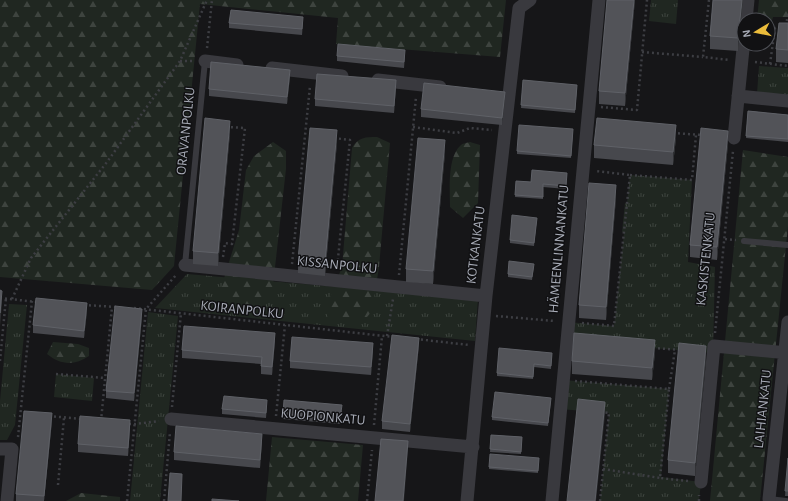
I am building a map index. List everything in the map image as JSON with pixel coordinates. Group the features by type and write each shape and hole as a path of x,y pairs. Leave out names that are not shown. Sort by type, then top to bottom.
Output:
{"street":[{"name":"KOTKANKATU","path":"467,501 486,296 519,8 530,0"},
{"name":"HÄMEENLINNANKATU","path":"552,501 599,0"},
{"path":"747,12 748,0"},
{"path":"734,138 743,52"},
{"path":"206,61 456,88"},
{"path":"494,92 509,94"},
{"path":"738,96 788,101"},
{"name":"KISSANPOLKU","path":"185,265 486,296"},
{"name":"LAIHIANKATU","path":"770,500 788,322"},
{"path":"701,482 714,346 786,353"},
{"name":"KUOPIONKATU","path":"171,419 472,447"},
{"path":"6,449 7,501"}],"lane":[{"name":"ORAVANPOLKU","path":"185,265 206,61"},
{"path":"744,241 788,245"},
{"path":"770,500 786,501"}],"path":[{"path":"12,299 31,258 107,162 180,61 207,0"},
{"path":"206,61 212,0"},
{"path":"589,106 637,110 647,0"},
{"path":"703,57 709,0"},
{"path":"770,64 775,28 787,29 788,14"},
{"path":"642,52 788,66"},
{"path":"291,276 312,73"},
{"path":"387,336 397,288 418,84"},
{"path":"222,126 245,128 232,244 225,244 222,269"},
{"path":"414,127 457,133 470,128 505,131"},
{"path":"665,132 704,136"},
{"path":"583,170 692,180 696,135"},
{"path":"328,138 350,140 336,281"},
{"name":"KASKISTENKATU","path":"714,346 734,138"},
{"path":"484,315 614,326 630,175"},
{"path":"128,501 146,309 185,265"},
{"path":"0,298 39,302"},
{"path":"0,361 6,298"},
{"path":"6,449 16,446 21,413 32,301"},
{"path":"83,305 119,307"},
{"path":"101,421 112,307"},
{"name":"KOIRANPOLKU","path":"132,308 395,337"},
{"path":"275,428 285,325"},
{"path":"367,501 382,336"},
{"path":"410,339 481,347"},
{"path":"652,348 682,351"},
{"path":"660,478 669,389 675,350"},
{"path":"56,374 105,378"},
{"path":"563,380 669,389"},
{"path":"595,412 609,413 600,501"},
{"path":"21,413 28,414"},
{"path":"42,416 86,420"},
{"path":"58,484 64,418"},
{"path":"128,424 171,419"},
{"path":"94,420 108,422"},
{"path":"603,469 660,478 701,482"}],"green space":[{"path":"0,0 506,0 500,57 336,44 338,18 200,4 174,266 152,290 0,277"},
{"path":"651,0 678,0 676,24 649,21"},
{"path":"759,0 788,0 788,17 776,17 776,12 758,12"},
{"path":"759,66 788,68 788,97 757,94"},
{"path":"377,137 390,143 379,267 372,311 367,317 342,322 327,317 327,305 342,267 352,148 354,144 363,138"},
{"path":"273,142 286,151 286,169 272,294 262,311 230,312 219,299 239,230 246,170 254,156"},
{"path":"470,142 480,145 478,203 463,218 450,207 450,174 453,157 457,150 462,144"},
{"path":"743,150 788,157 788,226 760,501 710,501"},
{"path":"630,175 692,180 688,262 715,267 713,353 567,341 568,322 614,326 624,233 622,232 625,203 627,203"},
{"path":"187,274 478,299 475,341 155,308"},
{"path":"9,304 27,305 15,425 7,440 0,440 0,401"},
{"path":"148,312 178,316 160,501 130,501"},
{"path":"53,342 78,344 89,348 89,356 73,363 62,362 47,354"},
{"path":"56,374 94,378 92,401 54,397"},
{"path":"563,380 669,389 661,477 701,482 699,501 600,501 609,413 560,409"},
{"path":"272,437 363,445 358,501 266,501"},
{"path":"81,493 120,497 120,501 66,501"}],"building":[{"path":"607,0 634,0 625,93 599,91"},
{"path":"713,0 742,0 741,12 736,12 736,38 710,36"},
{"path":"231,10 303,17 302,29 229,23"},
{"path":"779,23 788,23 788,50 776,49"},
{"path":"338,44 405,50 404,62 337,56"},
{"path":"211,62 290,70 287,97 209,89"},
{"path":"317,74 396,80 394,106 315,99"},
{"path":"523,80 577,85 575,110 521,105"},
{"path":"424,83 505,92 502,118 421,109"},
{"path":"748,111 788,115 788,139 746,136"},
{"path":"205,118 230,121 218,253 193,251"},
{"path":"597,118 676,125 673,152 594,145"},
{"path":"519,125 573,129 571,156 517,151"},
{"path":"310,128 337,130 325,263 298,260"},
{"path":"701,128 728,131 717,247 690,245"},
{"path":"418,138 445,140 433,271 406,269"},
{"path":"532,170 567,173 566,186 543,184 543,197 515,195 516,181 531,182"},
{"path":"589,183 616,185 606,307 579,305"},
{"path":"512,215 537,218 534,243 510,240"},
{"path":"509,261 534,264 532,277 508,274"},
{"path":"0,290 2,291 0,313"},
{"path":"36,298 87,303 84,331 33,325"},
{"path":"115,306 142,309 134,393 106,391"},
{"path":"184,326 275,333 272,367 261,366 262,357 182,350"},
{"path":"574,333 655,340 652,368 572,361"},
{"path":"392,335 419,338 410,424 382,421"},
{"path":"292,337 373,343 371,367 290,361"},
{"path":"679,343 706,346 695,463 668,460"},
{"path":"499,348 552,353 551,366 534,364 533,377 497,373"},
{"path":"495,392 551,398 548,423 492,417"},
{"path":"224,396 267,400 266,413 222,409"},
{"path":"578,399 605,402 595,501 567,501"},
{"path":"284,400 342,405 340,419 283,414"},
{"path":"24,411 52,413 44,496 16,494"},
{"path":"80,416 130,420 128,448 78,444"},
{"path":"176,426 262,434 260,460 174,452"},
{"path":"491,435 522,437 521,452 490,449"},
{"path":"381,439 408,441 403,501 375,501"},
{"path":"490,454 539,458 538,471 489,467"},
{"path":"788,458 788,491 785,491"},
{"path":"170,473 182,474 181,501 168,501"},
{"path":"212,499 239,501 212,501"}]}
